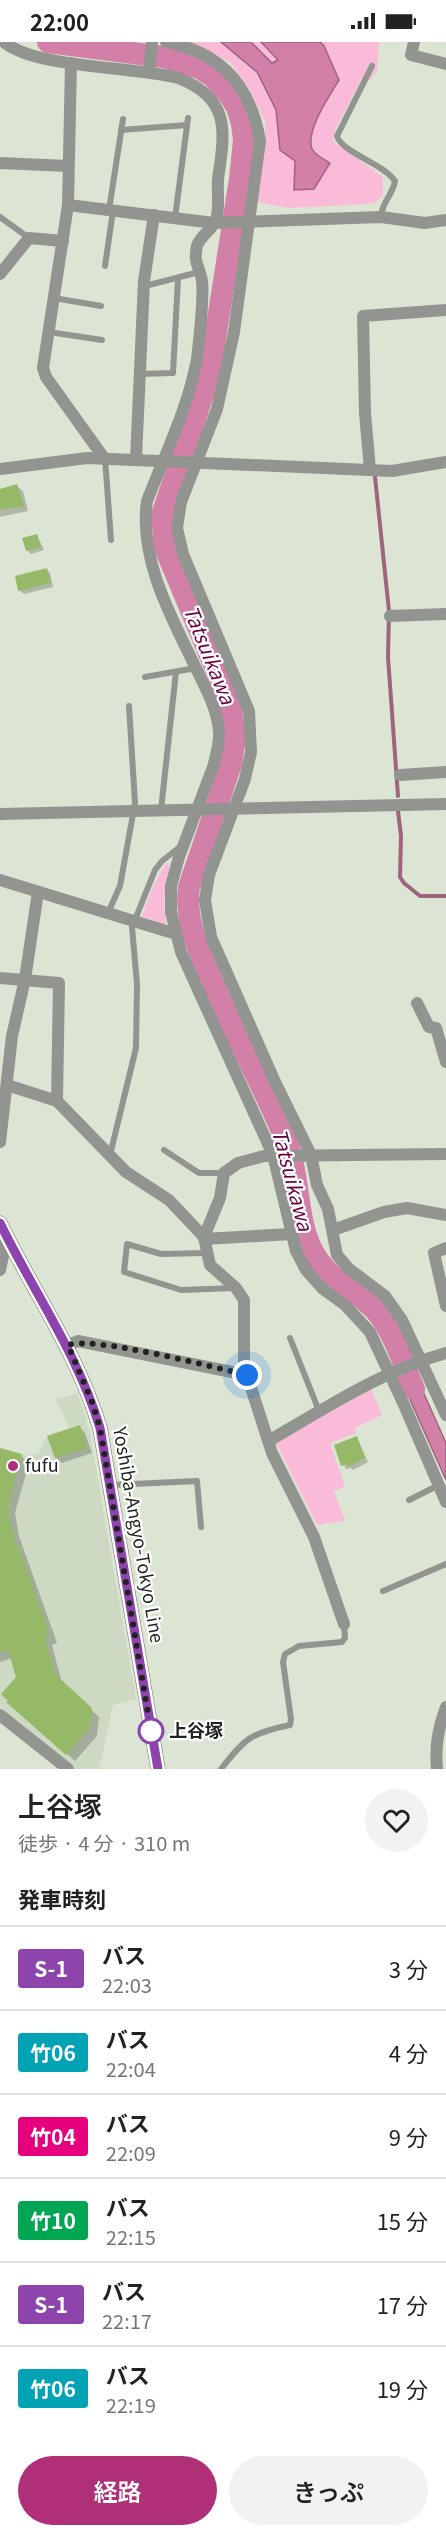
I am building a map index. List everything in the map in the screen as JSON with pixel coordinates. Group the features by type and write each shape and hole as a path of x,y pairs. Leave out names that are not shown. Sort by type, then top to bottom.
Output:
{"main road":[{"name":"Yoshiba-Angyo-Tokyo Line","path":"3,1230 68,1345 98,1419 158,1769"}],"street":[{"path":"149,72 152,42"},
{"path":"166,42 187,46 216,62 239,85 250,100 257,121 260,141 246,223 234,332 217,409 193,462 181,502 177,528 183,554 249,711 251,752 209,875 205,900 207,920 227,973 307,1155 317,1185 325,1198 337,1256 348,1268 386,1296 402,1320 418,1361 446,1415"},
{"path":"414,42 411,55 446,64"},
{"path":"5,48 71,63 164,74 189,82 204,93 220,112 223,122 223,151 218,180 217,223 198,243 195,264 202,280 197,357 188,397 147,501 144,519 152,566 213,704 219,731 218,752 199,809 183,844 171,886 171,912 181,952 230,1064 277,1155 296,1251 306,1270 323,1289 362,1321 370,1332 391,1373 446,1502"},
{"path":"71,63 68,205 43,368 46,377 104,458"},
{"path":"0,164 68,166"},
{"path":"68,205 217,223 381,217 424,223 446,220"},
{"path":"136,459 144,287 154,215"},
{"path":"0,274 29,238 63,241"},
{"path":"370,470 365,413 363,316 446,310"},
{"path":"0,469 87,458 392,471 446,462"},
{"path":"390,616 446,614"},
{"path":"400,775 446,772"},
{"path":"0,814 446,804"},
{"path":"0,880 176,934"},
{"path":"0,1142 12,1036 26,979 38,892"},
{"path":"0,978 59,982 57,1101"},
{"path":"417,1004 429,1027 436,1028 446,1062"},
{"path":"7,1085 57,1101 126,1172 169,1200 204,1238 210,1265 236,1288 244,1300 244,1364 247,1375 270,1440 272,1453 314,1538 344,1624"},
{"path":"204,1238 220,1198 224,1173 238,1163 277,1155 446,1154"},
{"path":"333,1230 384,1212 407,1208 446,1215"},
{"path":"0,1270 3,1230"},
{"path":"204,1238 291,1234"},
{"path":"446,1248 434,1252 446,1306"},
{"path":"68,1345 78,1341 247,1375"},
{"path":"270,1440 391,1373 418,1361 446,1353"},
{"path":"437,1769 435,1748 439,1725 446,1707"},
{"path":"0,1716 68,1769"}],"lane":[{"path":"372,66 337,136 342,144 387,172 394,182 381,208 381,217"},
{"path":"105,266 123,119"},
{"path":"121,130 188,121 175,219"},
{"path":"0,217 29,238"},
{"path":"144,287 199,272"},
{"path":"140,374 173,373 178,279"},
{"path":"54,298 101,306"},
{"path":"49,332 102,340"},
{"path":"104,458 107,463 111,540"},
{"path":"145,677 196,668"},
{"path":"161,810 176,672"},
{"path":"108,913 120,886 134,811 129,706"},
{"path":"110,1155 138,1031 137,984 131,939 133,921 155,870 162,861 183,844"},
{"path":"164,1150 199,1173 224,1173"},
{"path":"207,1253 161,1254 128,1244 123,1272 181,1290 236,1288"},
{"path":"290,1338 319,1412"},
{"path":"111,1485 197,1481 201,1527"},
{"path":"409,1500 439,1485"},
{"path":"383,1591 446,1564"},
{"path":"221,1769 249,1736 290,1725 283,1662 285,1654 299,1646 342,1642 345,1638 344,1624"}],"shaded area":[{"path":"190,42 379,42 377,71 370,81 362,78 335,130 333,141 383,177 383,195 376,202 368,204 288,208 257,202 266,124 250,90 230,62"},
{"path":"221,42 251,42 272,63 278,60 261,42 320,42 324,46 339,80 320,113 312,133 312,149 330,163 314,189 294,190 295,161 280,150 276,110 257,72"},
{"path":"167,862 170,867 164,903 166,925 142,916 153,886"},
{"path":"408,1358 446,1443 446,1480 394,1364"},
{"path":"371,1389 382,1415 355,1428 356,1433 330,1443 345,1487 334,1491 345,1521 317,1525 276,1443"},
{"path":"78,1393 90,1434 136,1699 113,1705 99,1769 77,1769 43,1746 0,1706 0,1448 30,1456 38,1453 47,1436 69,1428 56,1399"}],"building":[{"path":"17,484 24,506 0,510 0,489"},
{"path":"37,534 41,547 26,551 22,538"},
{"path":"47,568 51,583 18,591 15,576"},
{"path":"80,1425 87,1448 55,1458 47,1436"},
{"path":"357,1436 365,1458 348,1467 347,1464 341,1466 334,1445"},
{"path":"0,1448 22,1454 8,1505 11,1527 50,1635 45,1637 55,1674 92,1708 90,1728 66,1755 6,1702 8,1701 1,1694 16,1677 8,1650 0,1652"}],"waterway":[{"name":"Tatsuikawa","path":"48,42 164,57 199,68 212,76 230,96 237,107 242,124 244,140 240,179 209,377 162,515 165,548 230,703 235,737 231,764 189,887 189,914 195,940 205,965 287,1143 301,1216 309,1244 329,1273 369,1304 382,1319 398,1348 414,1389"},
{"path":"375,477 389,611 388,657 398,796"},
{"path":"398,811 401,836 400,877 420,896 446,896"}],"bus line":[{"name":"S-1","path":"0,1223 68,1345 92,1402 100,1428 106,1452 158,1769"}],"place":[{"name":"fufu","path":"13,1466"},
{"name":"上谷塚","path":"151,1731"}],"route":[{"path":"151,1731 106,1452 92,1402 68,1345 78,1341 247,1375"}]}
